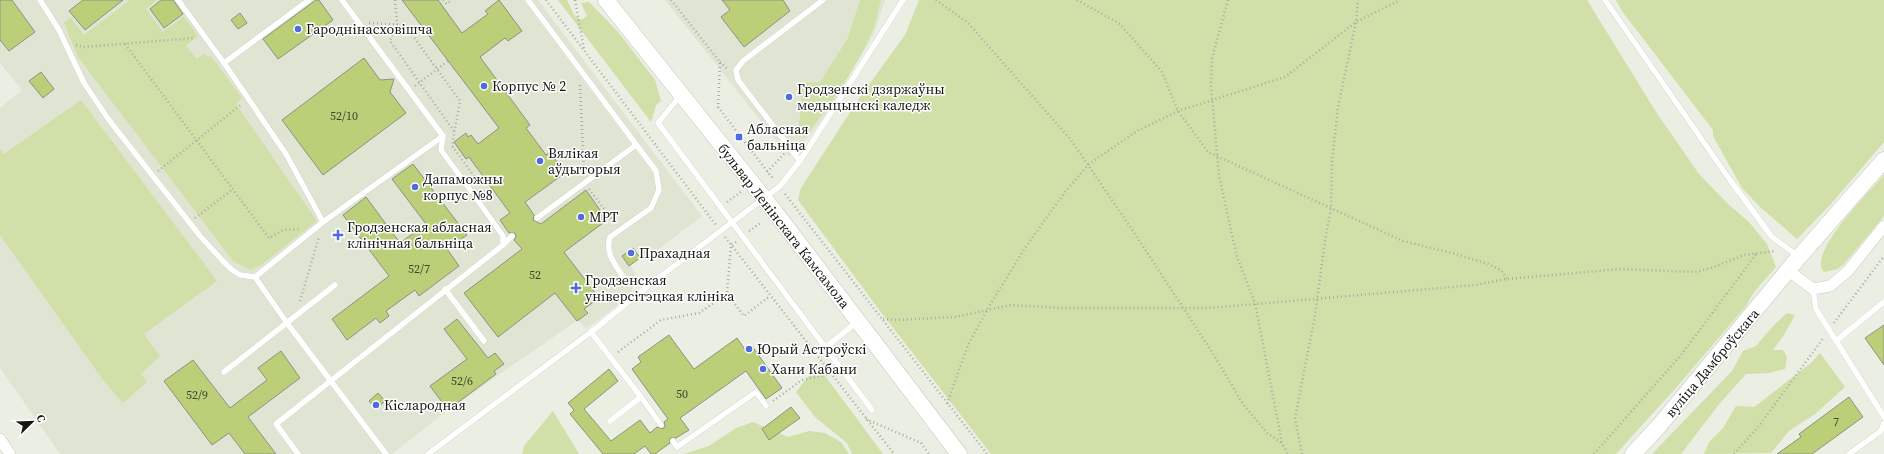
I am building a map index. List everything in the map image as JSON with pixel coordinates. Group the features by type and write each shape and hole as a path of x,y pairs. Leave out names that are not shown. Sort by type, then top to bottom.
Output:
{"street":[{"name":"бульвар Ленінскага Камсамола","path":"606,0 764,198 959,454"},
{"name":"вуліца Дамброўскага","path":"1633,454 1659,426 1789,271 1794,253 1884,160"},
{"path":"1789,271 1813,289 1830,286 1848,271 1884,226"},
{"path":"0,439 10,454"}],"lane":[{"path":"40,0 64,41 84,83 109,120 189,222 232,270 240,275 255,277 323,222 443,136"},
{"path":"178,0 224,63 286,154 323,222"},
{"path":"224,63 308,0"},
{"path":"342,0 443,136 441,150 470,189"},
{"path":"528,0 656,171 659,190 651,208 610,237 608,245 609,256 624,278 653,282"},
{"path":"800,161 738,80 736,70 822,0"},
{"path":"428,454 591,332 720,230 780,186 800,161 903,0"},
{"path":"1605,0 1772,237 1794,253"},
{"path":"681,94 658,123 872,410"},
{"path":"537,218 636,145"},
{"path":"476,198 503,236 503,245"},
{"path":"298,454 276,424 331,379 503,245 512,236"},
{"path":"255,277 287,323 331,379 386,454"},
{"path":"224,372 335,285"},
{"path":"446,289 484,341"},
{"path":"1813,289 1816,309 1884,417"},
{"path":"1836,341 1884,302"},
{"path":"825,348 858,321"},
{"path":"591,332 642,397 661,425"},
{"path":"673,441 677,447 756,392 766,406"},
{"path":"610,421 642,397"},
{"path":"1851,454 1881,431 1884,423"}],"path":[{"path":"395,0 396,24 390,41 455,132"},
{"path":"443,0 446,4 452,0"},
{"path":"546,0 770,296 865,419 894,454"},
{"path":"575,0 584,50"},
{"path":"671,0 720,62 718,107 987,454"},
{"path":"936,0 968,23 1071,140 1089,164 1212,352 1243,404 1267,434 1282,443"},
{"path":"1077,0 1120,24 1162,72 1178,111 1208,152 1218,158 1403,241 1456,254 1488,264 1501,270 1507,278"},
{"path":"1228,0 1212,58 1212,100 1219,176 1237,257 1255,304 1282,443 1288,454"},
{"path":"1302,454 1295,418 1314,321 1331,209 1332,162 1338,107 1356,22 1358,0"},
{"path":"947,404 968,345 987,310 1025,248 1065,192 1089,164 1137,131 1178,111 1285,77 1356,22 1400,0"},
{"path":"359,22 405,24 460,100 452,146 477,180 470,189"},
{"path":"64,41 84,47 205,38"},
{"path":"125,44 270,238 283,230 317,228"},
{"path":"409,90 448,61"},
{"path":"580,82 584,183"},
{"path":"152,175 249,99"},
{"path":"767,172 790,148"},
{"path":"189,222 233,189"},
{"path":"593,195 613,221"},
{"path":"295,317 323,222"},
{"path":"731,245 727,294 744,316 770,296"},
{"path":"883,319 955,317 1011,305 1063,308 1209,308 1475,285 1507,278 1620,269 1695,272 1711,268 1744,255 1758,252 1794,253"},
{"path":"1594,454 1681,355 1758,252"},
{"path":"1734,454 1759,426 1884,256"},
{"path":"612,358 661,320 699,314 727,294"},
{"path":"766,406 802,380 830,374"},
{"path":"865,419 921,443 930,454"}],"shaded area":[{"name":"Гродзенская абласная клінічная бальніца","path":"0,0 538,0 702,216 652,254 640,258 630,265 635,274 631,295 586,329 578,320 448,410 392,454 60,454 0,368 0,108 22,90 0,63"},
{"name":"Гродзенскі дзяржаўны медыцынскі каледж","path":"665,0 885,0 874,34 824,117 807,139 789,157"}],"green space":[{"path":"130,0 157,0 146,9 163,32 184,16 198,36 186,46 197,59 204,53 207,57 211,56 242,98 236,104 317,221 261,265 251,270 233,261 78,57 64,23 70,17 84,35"},
{"path":"558,0 567,0 574,15 581,20 587,16 581,3 589,2 618,32 655,80 661,101 656,105 651,122"},
{"path":"860,0 881,0 872,32 858,60 841,87 804,138 798,130 802,102 799,83 820,82 848,38"},
{"path":"919,0 1587,0 1656,112 1699,174 1728,204 1749,222 1767,244 1776,267 1754,292 1746,306 1674,390 1616,454 991,454 880,311 798,200 801,188 860,97 905,35"},
{"path":"1616,0 1884,0 1884,142 1830,205 1797,239 1759,206 1742,188 1713,136 1713,130 1622,11"},
{"path":"81,100 217,281 144,334 160,356 141,374 147,382 123,403 103,380 0,235 0,149 4,154"},
{"path":"1884,175 1884,216 1844,264 1838,269 1824,272 1821,263 1824,251 1832,237 1842,222"},
{"path":"1787,313 1795,315 1784,335 1773,350 1783,350 1787,357 1785,369 1769,373 1746,374 1720,403 1681,454 1652,454 1732,371 1743,351 1756,346 1773,326"},
{"path":"1820,353 1845,387 1815,414 1789,431 1771,453 1704,454 1709,442 1723,428 1736,406 1754,407 1811,363"},
{"path":"817,365 883,454 852,454 847,443 815,417 796,392"},
{"path":"553,411 579,454 522,454 524,446"},
{"path":"753,422 788,437 809,431 825,433 841,442 849,454 684,454 709,446 736,428"}],"building":[{"path":"0,0 12,0 35,32 9,51 0,40"},
{"path":"83,0 123,0 85,30 69,11"},
{"path":"161,0 173,0 183,14 164,28 150,9"},
{"name":"Гароднінасховішча","path":"316,0 319,0 333,20 278,59 263,39"},
{"path":"402,0 438,0 462,33 488,14 485,11 499,0 522,31 508,41 505,38 480,57 530,125 526,128 546,155 550,152 565,173 525,202 534,215 533,220 541,224 586,190 607,220 564,252 599,298 584,309 588,313 577,321 555,293 498,337 464,293 522,249 514,240 516,237 515,233 509,233 500,220 510,213 469,157 466,159 454,142 466,133 468,137 471,135 478,144 499,128"},
{"path":"722,0 783,0 790,11 744,47 721,17 730,10"},
{"path":"240,13 247,23 238,29 231,20"},
{"path":"364,58 380,80 394,79 390,92 406,113 323,175 282,120"},
{"path":"41,72 54,89 43,98 29,81"},
{"path":"413,164 467,235 447,249 459,266 419,296 415,290 386,311 389,316 380,323 376,318 347,340 332,319 389,276 343,215 366,197 400,243 426,224 392,179"},
{"name":"Прахадная","path":"633,248 640,258 629,266 622,256"},
{"path":"457,319 488,358 495,353 504,364 494,371 496,374 448,410 430,386 467,359 444,329"},
{"path":"1884,325 1884,365 1865,338"},
{"path":"669,335 694,369 737,338 746,351 752,346 782,388 766,399 746,371 680,418 689,430 676,438 670,438 670,443 655,454 651,454 645,446 634,454 603,454 570,414 574,410 568,403 609,369 618,381 584,409 611,441 640,420 650,433 657,427 663,429 665,426 664,422 668,419 632,369 641,362 638,357"},
{"path":"281,351 300,378 248,417 276,454 245,454 229,433 212,445 164,381 193,360 230,408 267,380 258,368"},
{"name":"Кіслародная","path":"378,393 385,401 376,409 369,401"},
{"path":"1849,397 1863,417 1812,454 1777,454 1801,437 1799,434"},
{"path":"791,407 800,418 769,440 762,429"}],"place":[{"name":"Гароднінасховішча","path":"298,29"},
{"name":"Корпус № 2","path":"484,86"},
{"name":"Гродзенскі дзяржаўны медыцынскі каледж","path":"789,97"},
{"name":"Абласная бальніца","path":"739,137"},
{"name":"Вялікая аўдыторыя","path":"540,161"},
{"name":"Дапаможны корпус №8","path":"415,187"},
{"name":"МРТ","path":"581,217"},
{"name":"Гродзенская абласная клінічная бальніца","path":"338,235"},
{"name":"Прахадная","path":"631,253"},
{"name":"Гродзенская універсітэцкая клініка","path":"576,288"},
{"name":"Юрый Астроўскі","path":"749,349"},
{"name":"Хани Кабани","path":"763,369"},
{"name":"Кіслародная","path":"376,405"}]}
